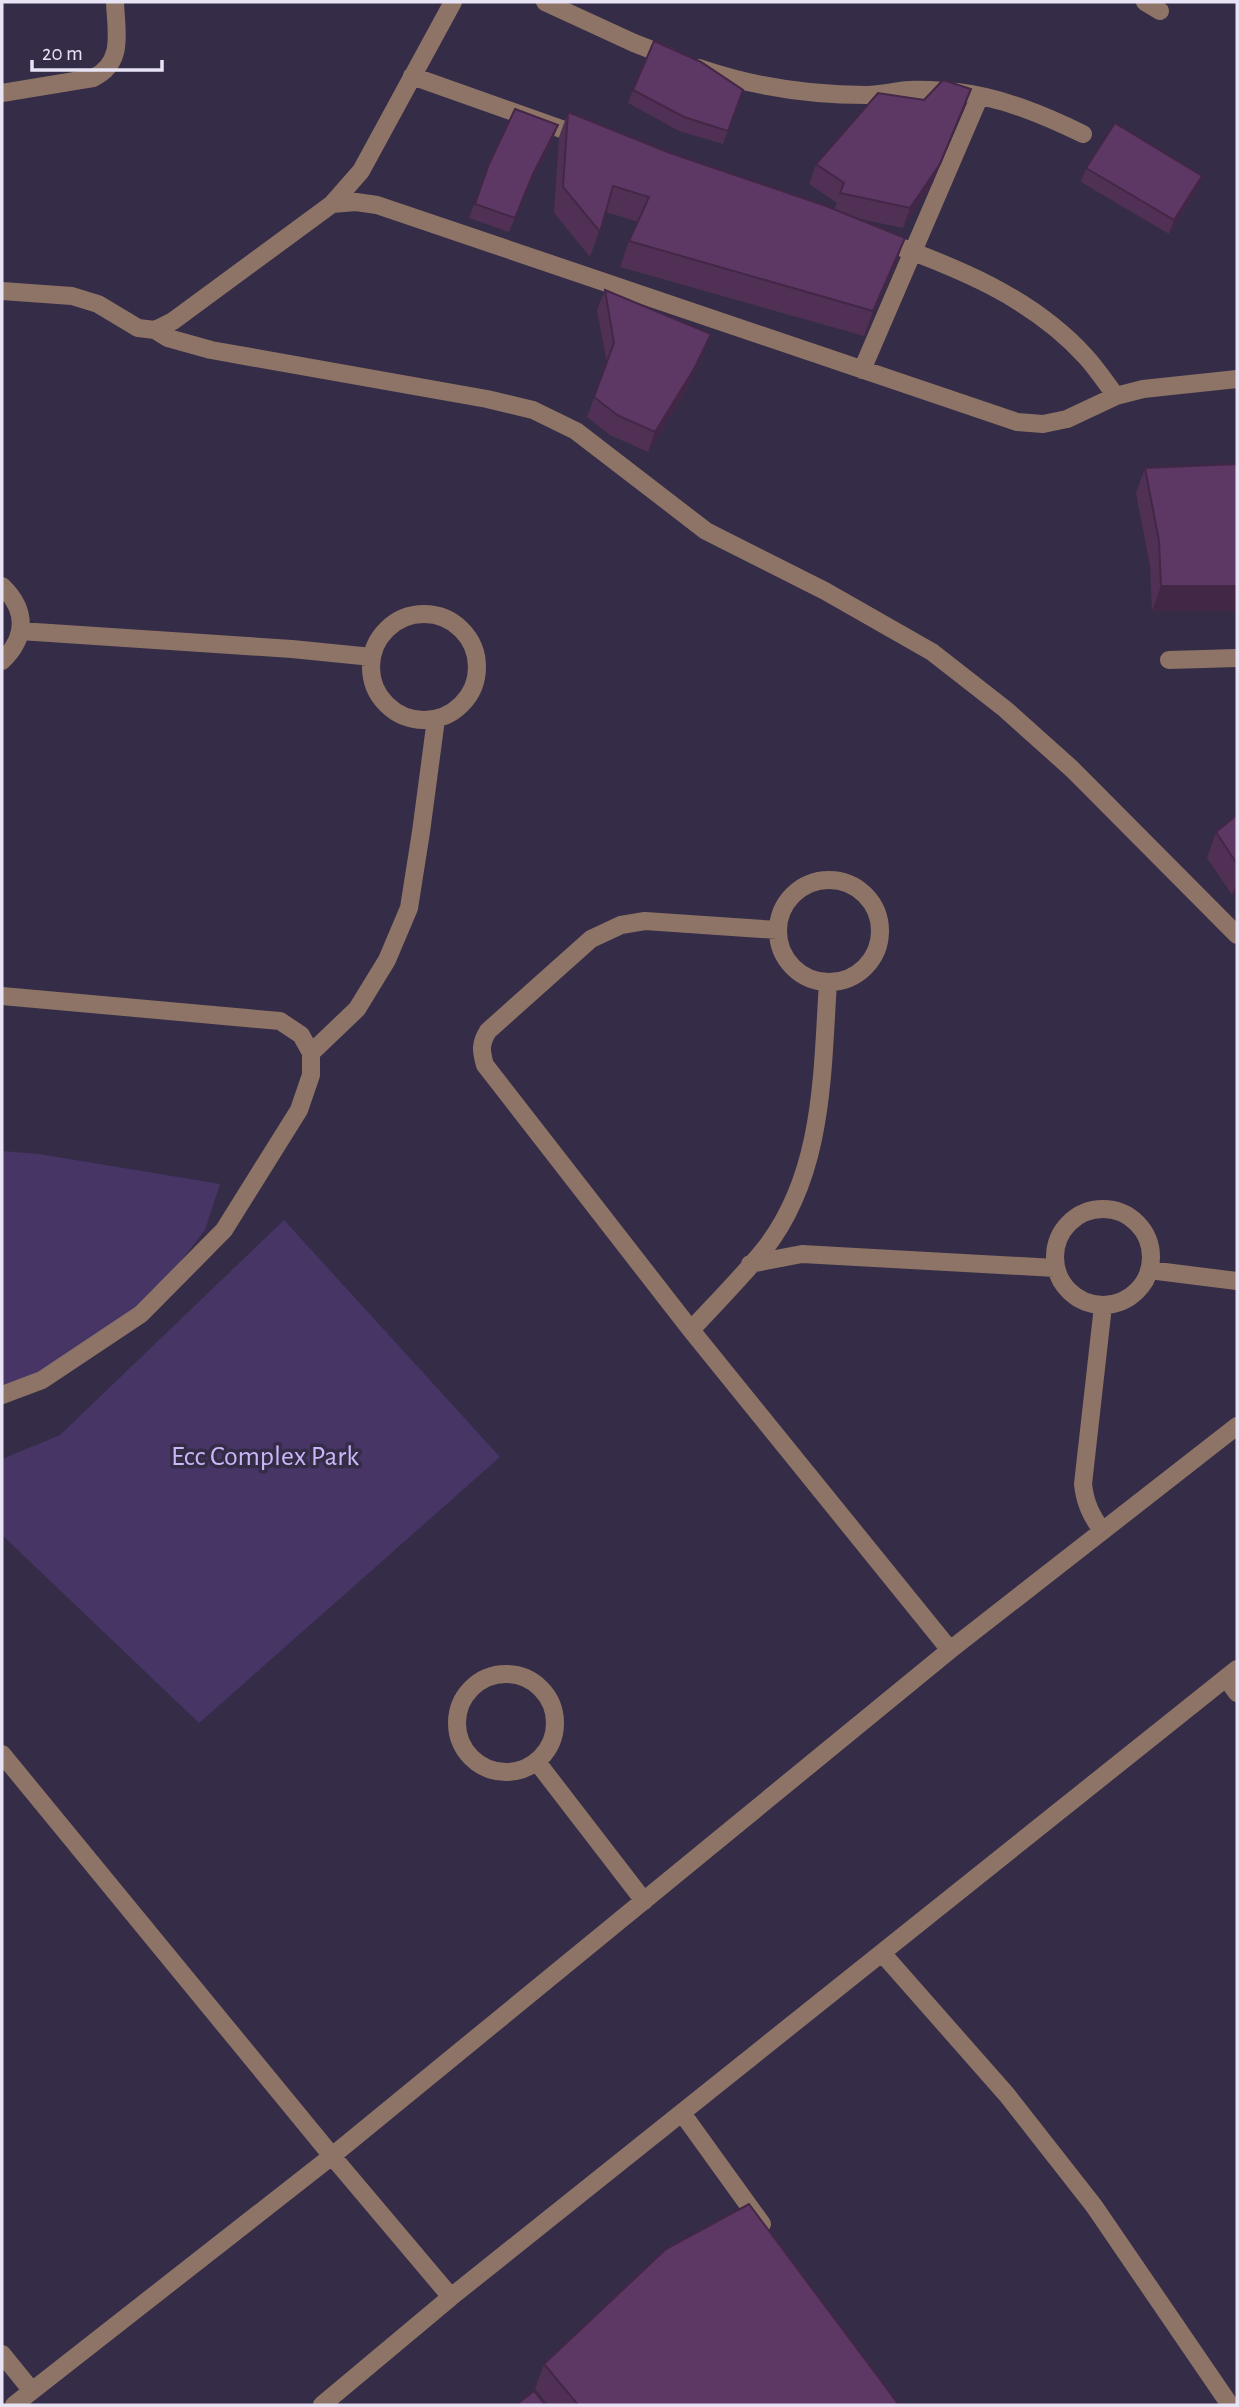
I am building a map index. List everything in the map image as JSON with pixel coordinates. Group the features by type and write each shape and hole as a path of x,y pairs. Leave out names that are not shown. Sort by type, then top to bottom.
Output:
{"street":[{"path":"2,93 93,78 104,73 115,56 117,46 115,2"},
{"path":"155,330 173,321 332,204 361,171 453,2"},
{"path":"545,2 634,43 733,79 778,89 823,94 870,95 911,90 959,93 1007,104 1083,134"},
{"path":"412,76 597,141"},
{"path":"862,370 979,97"},
{"path":"332,204 355,202 377,205 1017,422 1043,425 1067,419 1116,396 1143,389 1237,379"},
{"path":"861,233 974,277 1036,313 1087,358 1116,396"},
{"path":"2,291 72,296 98,304 138,328 155,330 168,338 211,350 487,399 533,410 576,431 705,531 825,592 932,652 1005,709 1072,769 1237,935"},
{"path":"2,586 19,609 20,631 10,652 2,660"},
{"path":"418,614 435,615 452,621 465,633 474,649 478,667 474,684 465,700 452,712 436,719 406,717 393,710 382,700 371,672 372,657 385,630 400,620 418,614"},
{"path":"20,631 372,657"},
{"path":"1169,660 1237,658"},
{"path":"311,1053 358,1009 387,960 408,908 436,719"},
{"path":"836,880 852,885 866,895 876,910 880,927 878,944 870,960 859,972 828,982 812,979 797,971 779,944 778,930 782,911 790,897 803,887 819,881 836,880"},
{"path":"778,930 645,921 621,925 591,939 582,947 488,1031 482,1040 481,1050 485,1065 691,1330 950,1650"},
{"path":"691,1330 763,1250 788,1211 806,1168 816,1128 828,982"},
{"path":"2,996 280,1021 301,1035 311,1053 311,1075 299,1110 224,1230 141,1314 42,1380 2,1395"},
{"path":"1115,1210 1129,1216 1140,1227 1150,1247 1149,1270 1143,1284 1133,1295 1119,1303 1103,1306 1087,1303 1073,1295 1062,1283 1055,1268 1055,1251 1060,1236 1070,1222 1084,1213 1115,1210"},
{"path":"750,1264 802,1254 1055,1268"},
{"path":"1149,1270 1237,1281"},
{"path":"1102,1531 1090,1515 1084,1500 1083,1484 1103,1306"},
{"path":"14,2405 332,2157 950,1650 1237,1426"},
{"path":"322,2405 451,2297 1232,1673 1237,1693"},
{"path":"511,1674 527,1678 541,1687 553,1709 555,1734 548,1749 537,1762 523,1770 508,1773 491,1771 477,1764 465,1753 458,1738 456,1722 459,1706 467,1692 480,1681 494,1675 511,1674"},
{"path":"2,1754 332,2157 451,2297"},
{"path":"537,1762 645,1900"},
{"path":"883,1953 1007,2095 1094,2206 1230,2405"},
{"path":"682,2113 771,2237"},
{"path":"2,2354 32,2391"}],"green space":[{"path":"2,1151 39,1154 220,1184 205,1230 148,1304 78,1362 28,1395 2,1403"},
{"name":"Ecc Complex Park","path":"284,1220 500,1457 199,1723 2,1535 2,1459 60,1435"}],"building":[{"path":"654,41 701,62 743,90 728,131 684,117 633,90"},
{"path":"943,80 971,89 940,164 910,208 840,193 844,183 816,164 878,93 924,100"},
{"path":"515,109 558,125 533,174 515,218 475,204 489,164"},
{"path":"568,112 670,153 826,206 905,238 873,311 629,241 649,197 613,186 600,232 563,187"},
{"path":"1115,123 1202,176 1174,220 1086,168"},
{"path":"605,290 711,334 694,369 655,432 617,415 594,397 614,343"},
{"path":"1237,464 1237,586 1161,586 1159,541 1145,468"},
{"path":"1237,815 1237,864 1216,832"},
{"path":"749,2204 899,2405 578,2405 544,2364 666,2249"},
{"path":"534,2391 545,2405 516,2405"}]}
